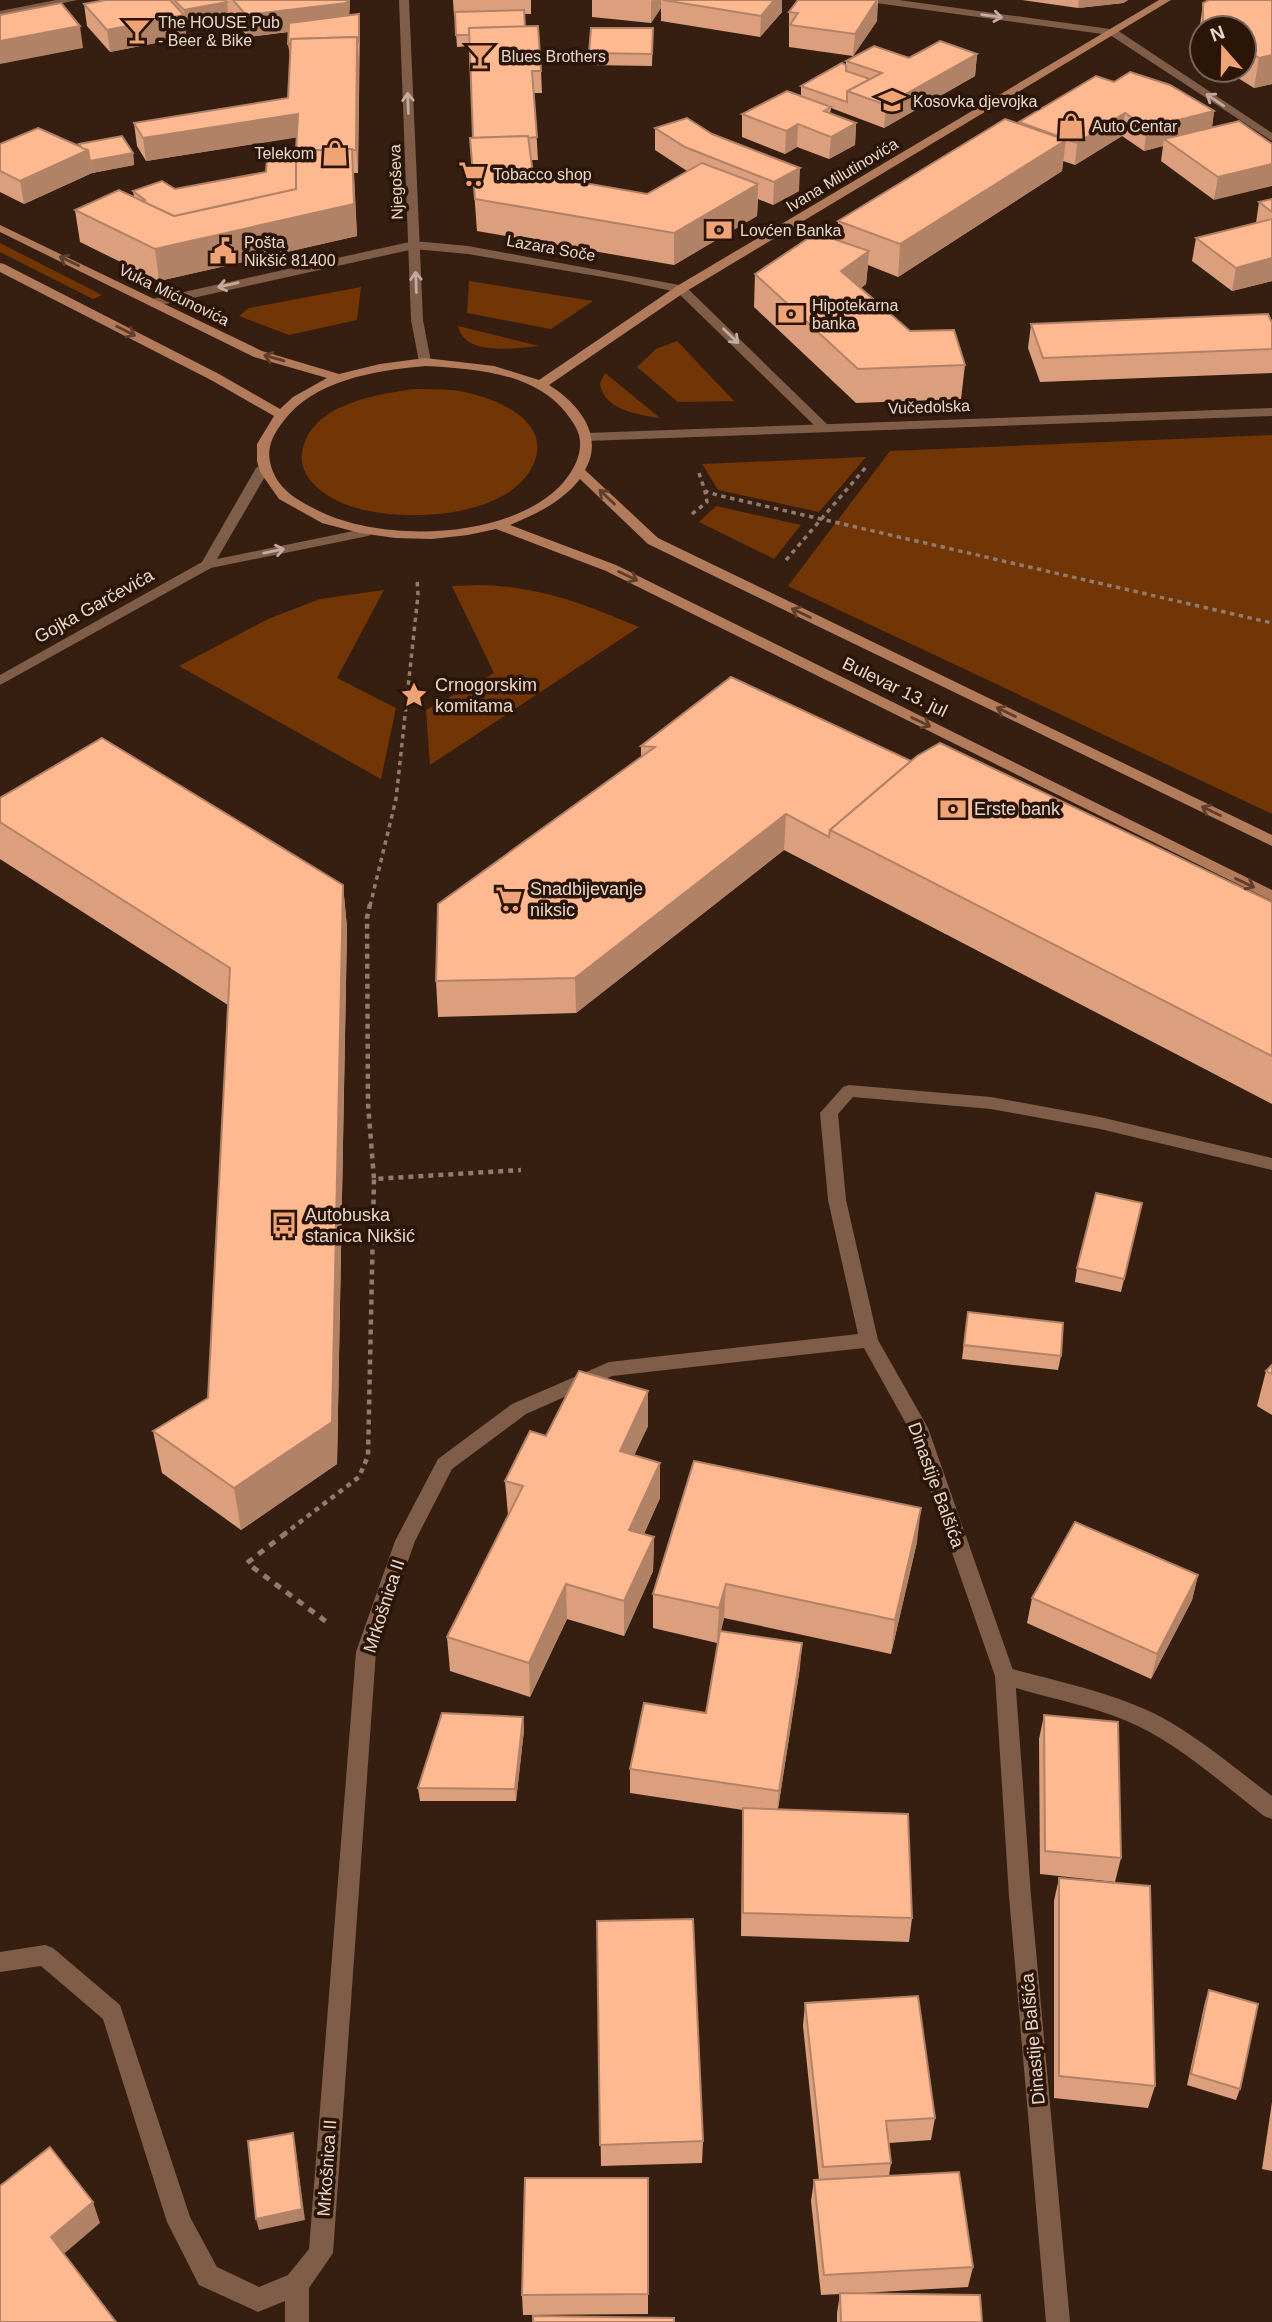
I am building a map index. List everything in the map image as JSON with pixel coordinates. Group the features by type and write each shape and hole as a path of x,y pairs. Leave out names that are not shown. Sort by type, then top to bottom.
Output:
{"main road":[{"name":"Ivana Milutinovića","path":"540,385 681,289 1166,0"},
{"name":"Vuka Mićunovića","path":"0,228 258,354 340,378"},
{"path":"0,267 215,377 279,414"},
{"path":"425,362 467,364 506,372 540,385 563,399 579,417 587,437 586,454 579,471 560,492 532,510 496,524 454,533 410,536 368,532 318,518 282,495 264,468 263,441 279,414 304,394 340,378 380,367 425,362"},
{"name":"Bulevar 13. jul","path":"579,471 653,541 1272,841"},
{"name":"Bulevar 13. jul","path":"496,524 621,572 1272,896"}],"street":[{"path":"0,14 72,0"},
{"name":"Njegoševa","path":"404,0 417,320 425,362"},
{"path":"876,0 1113,32 1272,138"},
{"name":"Lazara Soče","path":"152,303 414,244 481,252 681,289"},
{"path":"681,289 825,428"},
{"name":"Vučedolska","path":"587,437 1272,412"},
{"path":"207,565 264,468"},
{"path":"207,565 368,532"},
{"name":"Gojka Garčevića","path":"0,681 207,565"},
{"name":"Dinastije Balšića","path":"1058,2322 1020,1896 1005,1676 918,1428 869,1340 837,1200 829,1113 849,1091 991,1103 1100,1123 1272,1164"},
{"name":"Mrkošnica II","path":"0,1962 45,1955 112,2013 179,2222 208,2276 258,2300 297,2284 321,2253 366,1652 405,1541 445,1464 519,1409 609,1369 869,1340"},
{"path":"1005,1676 1111,1705 1152,1722 1192,1746 1272,1809"},
{"path":"297,2284 297,2322"}],"path":[{"path":"784,562 873,460"},
{"path":"688,517 707,502 697,466"},
{"path":"705,491 1272,623"},
{"path":"366,1652 247,1563 359,1476 368,1456 374,1179 368,1104 367,918 396,799 418,595 416,578"},
{"path":"374,1179 521,1170"}],"shaded area":[{"path":"0,243 102,295 93,299 0,252"},
{"path":"469,281 593,301 551,329 467,313"},
{"path":"361,287 357,320 289,335 239,316 249,308"},
{"path":"458,326 539,346 505,349 480,346 462,336"},
{"path":"677,341 734,401 678,402 637,367 656,349"},
{"path":"605,373 660,418 623,410 615,405 603,392 600,383"},
{"path":"414,389 464,392 495,401 523,418 532,429 537,442 536,457 524,479 503,495 476,507 446,513 413,515 382,513 354,507 320,490 306,474 302,460 307,436 317,423 330,413 363,399"},
{"path":"1272,435 1272,814 788,586 890,451"},
{"path":"866,457 819,512 718,490 702,464"},
{"path":"716,506 801,525 774,559 699,522"},
{"path":"479,585 542,593 639,627 430,765 426,710 494,673 452,586"},
{"path":"384,590 337,678 396,708 381,779 179,666 268,619 320,599"}],"building":[{"path":"106,0 170,0 184,15 107,30 84,4"},
{"path":"174,0 225,0 227,2 184,10"},
{"path":"233,0 347,0 347,3 246,15"},
{"path":"663,0 774,0 761,16"},
{"path":"798,0 877,0 855,34 790,25 798,13 789,12"},
{"path":"1209,0 1272,0 1272,55 1258,57 1258,14 1203,14 1203,3"},
{"path":"61,3 80,26 0,41 0,15"},
{"path":"524,10 525,27 469,28 469,35 456,35 455,12"},
{"path":"359,14 359,42 357,37 291,39 288,44 289,23"},
{"path":"538,26 541,71 532,71 537,137 473,138 469,28"},
{"path":"591,28 653,28 652,54 589,53"},
{"path":"357,37 356,150 296,151 298,114 143,138 134,123 288,98 291,39"},
{"path":"940,41 977,54 886,105 847,91 882,73 846,61 874,46 909,58"},
{"path":"842,63 846,65 846,71 870,79 847,91 847,102 801,86"},
{"path":"1130,72 1170,85 1214,111 1147,128 1125,113 1077,143 1019,122 1096,76 1114,82"},
{"path":"787,91 831,107 824,111 856,123 831,137 798,124 786,131 742,114"},
{"path":"687,118 712,134 800,168 774,182 685,147 655,128"},
{"path":"1005,119 1066,140 900,244 838,221"},
{"path":"1239,121 1272,144 1272,164 1218,177 1164,139"},
{"path":"38,128 88,150 20,181 0,171 0,144"},
{"path":"122,136 133,153 90,161 88,150 79,144"},
{"path":"528,136 533,174 647,194 702,163 758,184 674,233 475,199 470,138"},
{"path":"352,149 354,204 155,249 75,210 119,190 174,216 296,189 296,151"},
{"path":"296,156 296,189 174,216 142,201 145,200 133,191 162,181 175,189 266,172 267,158"},
{"path":"1272,199 1272,212 1259,202"},
{"path":"1272,219 1272,258 1236,268 1196,238"},
{"path":"816,233 869,251 841,271 910,331 954,330 965,365 858,369 755,274"},
{"path":"1268,314 1272,323 1272,349 1043,358 1031,324"},
{"path":"731,677 911,761 830,830 829,837 786,814 575,978 436,981 438,904 655,747 641,746"},
{"name":"Autobuska stanica Nikšić","path":"102,738 343,885 332,1422 234,1488 153,1431 208,1398 230,968 0,822 0,798"},
{"path":"940,743 1272,902 1272,1056 830,830 917,756"},
{"path":"1096,1193 1142,1203 1124,1279 1077,1268"},
{"path":"968,1312 1063,1323 1061,1356 964,1345"},
{"path":"579,1371 648,1391 620,1451 660,1463 629,1530 654,1537 624,1601 566,1584 529,1663 447,1637 523,1486 505,1481 530,1431 546,1436"},
{"path":"694,1461 921,1508 895,1620 726,1584 719,1608 653,1594"},
{"path":"1075,1522 1198,1575 1157,1654 1032,1598"},
{"path":"720,1631 802,1643 779,1791 630,1769 644,1703 706,1713"},
{"path":"442,1713 523,1717 515,1789 418,1788"},
{"path":"1044,1715 1118,1722 1121,1858 1045,1851"},
{"path":"743,1808 908,1814 912,1918 743,1913"},
{"path":"1059,1878 1150,1886 1155,2086 1059,2076"},
{"path":"693,1919 703,2141 600,2145 597,1921"},
{"path":"1209,1990 1258,2004 1240,2089 1191,2074"},
{"path":"918,1996 935,2118 886,2121 891,2163 823,2167 805,2003"},
{"path":"293,2133 302,2209 256,2219 248,2141"},
{"path":"50,2147 93,2202 51,2237 116,2322 0,2322 0,2186"},
{"path":"959,2172 973,2267 824,2275 814,2180"},
{"path":"525,2178 648,2178 648,2294 522,2295"},
{"path":"840,2293 980,2295 982,2322 841,2322"},
{"path":"533,2316 674,2318 674,2322 533,2322"}],"place":[{"name":"The HOUSE Pub - Beer & Bike","path":"137,31"},
{"name":"Blues Brothers","path":"480,56"},
{"name":"Kosovka djevojka","path":"892,101"},
{"name":"Auto Centar","path":"1071,126"},
{"name":"Telekom","path":"335,153"},
{"name":"Tobacco shop","path":"472,174"},
{"name":"Lovćen Banka","path":"719,230"},
{"name":"Pošta Nikšić 81400","path":"223,251"},
{"name":"Hipotekarna banka","path":"791,314"},
{"name":"Crnogorskim komitama","path":"414,695"},
{"name":"Erste bank","path":"953,809"},
{"name":"Snadbijevanje niksic","path":"509,899"},
{"name":"Autobuska stanica Nikšić","path":"284,1225"}]}
